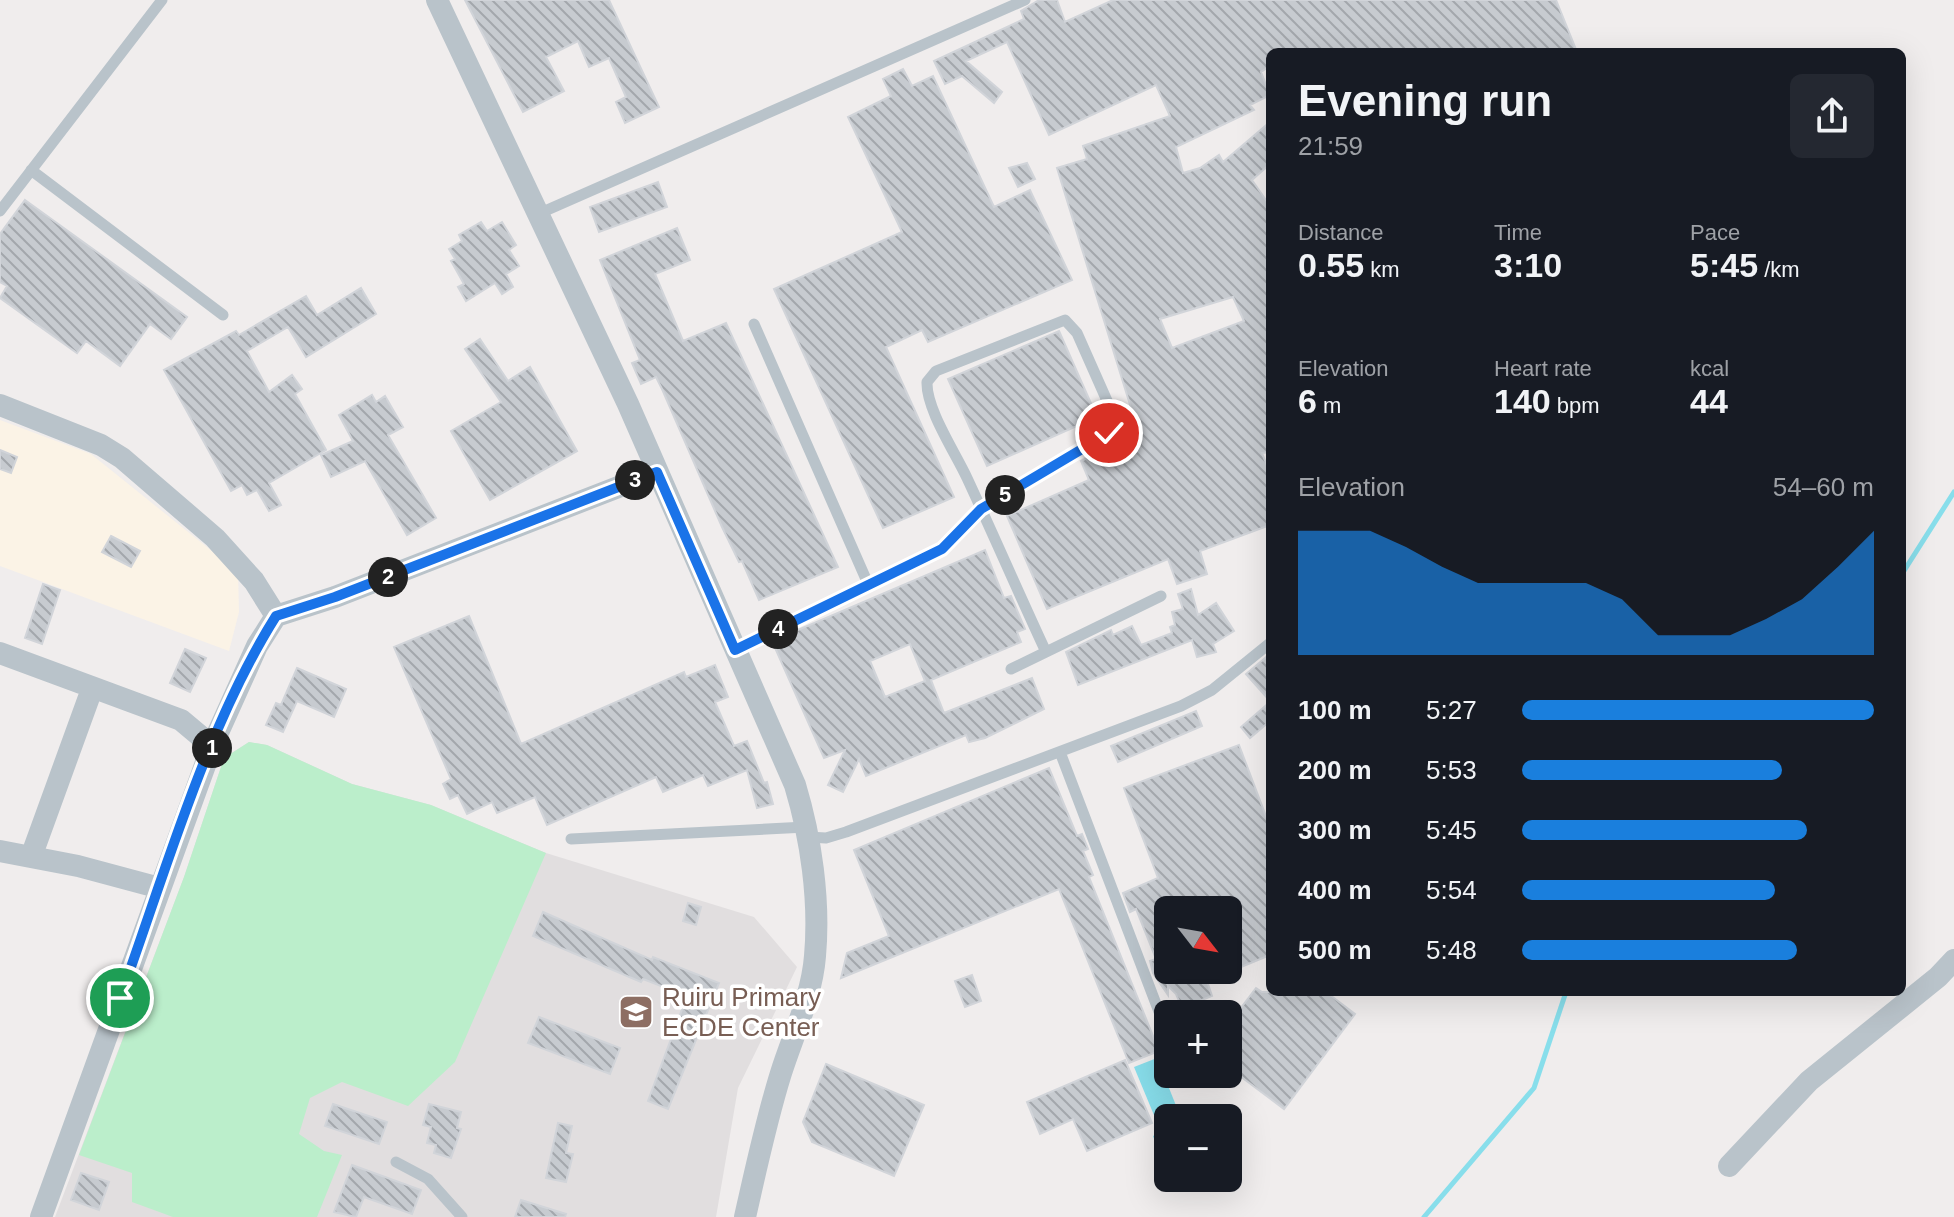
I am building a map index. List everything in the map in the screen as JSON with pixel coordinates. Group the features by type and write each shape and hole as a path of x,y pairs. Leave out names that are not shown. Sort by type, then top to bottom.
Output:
{"street":[{"path":"437,0 657,472 795,785 807,832 816,916 811,985 770,1107 745,1217"},
{"path":"0,405 101,445 122,458 215,538 254,581 276,616"},
{"path":"41,1217 212,746 257,646 276,616 335,597 657,472"},
{"path":"0,653 181,720 212,746"},
{"path":"31,857 92,689"},
{"path":"0,851 160,888"},
{"path":"1729,1166 1809,1081 1938,977 1954,960"}],"lane":[{"path":"0,211 162,0"},
{"path":"538,214 1025,0"},
{"path":"31,170 223,315"},
{"path":"735,650 942,549 981,509 1103,439 1113,426 1112,412 1077,333 1065,320 936,371 927,382 930,398 981,509 1046,652"},
{"path":"754,324 869,586"},
{"path":"1011,669 1161,596"},
{"path":"571,839 807,832 826,838 1181,706 1212,690 1266,646"},
{"path":"1060,752 1155,1000"},
{"path":"396,1162 428,1179 462,1217"}],"shaded area":[{"path":"0,420 91,454 238,572 239,612 229,651 0,566"},
{"path":"249,742 267,745 352,784 431,805 546,853 754,917 797,967 738,1088 716,1217 55,1217 184,877 224,758"}],"green space":[{"path":"249,742 267,745 352,784 431,805 546,853 455,1062 408,1106 342,1082 310,1098 299,1134 324,1151 342,1155 317,1217 173,1217 132,1202 132,1173 79,1155 184,877 224,758"}],"water":[{"path":"1154,1059 1154,1088 1169,1088 1175,1104 1154,1104 1154,1115 1134,1067"}],"building":[{"path":"465,0 609,0 659,107 625,123 616,102 626,97 609,58 589,67 578,41 546,57 564,91 523,112"},
{"path":"1039,0 1057,0 1065,22 1113,0 1556,0 1575,48 1266,48 1266,69 1261,72 1266,97 1250,105 1254,110 1176,147 1183,173 1200,168 1219,155 1223,162 1266,125 1266,168 1252,180 1266,200 1266,452 1262,453 1266,463 1266,526 1200,551 1207,574 1177,584 1168,559 1047,609 1007,516 1089,480 1081,461 1133,436 1128,423 1135,421 1057,168 1087,159 1083,146 1170,116 1156,85 1049,135 1007,42 966,61 1002,92 994,103 962,76 945,84 934,61 1024,19 1021,11","holes":["1233,297 1244,321 1172,348 1160,319"]},
{"path":"903,69 912,86 933,76 994,207 1030,190 1072,280 928,342 922,330 886,347 954,497 883,528 774,289 902,232 848,117 891,96 883,79"},
{"path":"1027,163 1035,179 1018,187 1009,168"},
{"path":"658,182 667,207 599,232 590,207"},
{"path":"25,200 187,317 171,339 150,324 120,366 86,341 77,353 0,298 7,286 0,282 0,234"},
{"path":"481,222 487,231 502,222 516,245 509,250 519,266 506,274 513,287 502,294 495,283 466,301 458,287 464,284 451,261 455,259 449,249 462,241 459,235"},
{"path":"677,228 690,260 655,274 683,341 726,323 838,567 759,600 742,561 739,562 722,527 656,377 641,384 632,363 640,360 600,260"},
{"path":"361,288 376,314 306,357 288,327 247,351 269,392 292,375 302,389 295,394 326,450 269,483 281,505 269,511 257,490 247,495 242,485 231,491 164,370 236,331 239,335 306,296 317,315"},
{"path":"1059,331 1097,417 987,466 948,379"},
{"path":"480,339 508,381 530,367 577,451 490,500 451,431 501,402 465,349"},
{"path":"372,395 376,402 385,396 403,427 388,435 436,518 407,535 365,461 331,477 321,455 353,441 339,415"},
{"path":"0,450 17,457 11,473 0,469"},
{"path":"111,536 140,551 131,567 102,552"},
{"path":"985,550 1004,598 1011,596 1025,629 1017,632 1021,642 931,680 944,713 1032,678 1044,709 985,738 969,742 966,735 866,776 859,759 843,792 828,785 845,750 824,758 772,641","holes":["910,644 925,681 885,697 870,661"]},
{"path":"43,584 60,590 42,644 25,638"},
{"path":"1191,589 1198,615 1216,603 1234,631 1213,644 1216,652 1197,657 1192,640 1078,685 1066,652 1111,630 1113,635 1132,626 1141,645 1172,633 1170,627 1175,625 1172,612 1183,609 1178,594"},
{"path":"469,616 521,744 684,672 686,677 715,665 728,697 715,702 734,746 747,741 764,783 767,782 773,804 757,808 747,770 708,786 703,775 663,792 656,777 547,825 535,797 497,813 492,802 467,814 458,795 450,799 443,784 451,779 394,647"},
{"path":"185,649 206,658 190,692 170,683"},
{"path":"1266,657 1266,696 1246,674"},
{"path":"297,668 346,689 334,717 297,701 283,732 266,725 276,703 281,705"},
{"path":"1266,705 1266,724 1250,738 1241,727"},
{"path":"1196,711 1202,726 1118,762 1111,746"},
{"path":"1239,745 1266,816 1266,957 1242,967 1242,896 1154,896 1154,954 1136,909 1130,912 1123,893 1158,878 1124,788"},
{"path":"1049,768 1077,836 1082,834 1088,849 1083,851 1093,875 1089,877 1154,1039 1154,1053 1129,1063 1059,889 841,978 847,953 889,936 854,850"},
{"path":"688,903 701,907 696,925 683,921"},
{"path":"543,912 652,960 653,957 719,983 668,1109 648,1101 687,996 643,979 641,982 533,936"},
{"path":"972,975 981,1001 965,1007 955,981"},
{"path":"1160,984 1208,984 1212,996 1202,1000 1179,1000 1168,986 1168,995"},
{"path":"1256,988 1266,992 1266,996 1331,996 1355,1014 1284,1109 1242,1078 1242,1006"},
{"path":"539,1017 620,1048 610,1074 528,1043"},
{"path":"1125,1060 1152,1123 1087,1151 1073,1119 1040,1134 1027,1102"},
{"path":"826,1064 924,1105 894,1176 812,1142 803,1122"},
{"path":"333,1104 387,1122 379,1144 325,1126"},
{"path":"429,1104 461,1112 457,1128 461,1129 451,1158 434,1153 436,1145 427,1143 431,1127 423,1125"},
{"path":"558,1123 572,1126 566,1153 573,1154 566,1182 546,1178"},
{"path":"352,1165 421,1190 412,1214 364,1197 356,1217 334,1212"},
{"path":"81,1173 109,1182 99,1210 71,1200"},
{"path":"521,1200 566,1214 565,1217 515,1217"}],"waterway":[{"path":"1906,568 1954,492"},
{"path":"1424,1217 1534,1088 1565,996"}],"place":[{"name":"Ruiru Primary ECDE Center","path":"636,1012"}],"route":[{"path":"120,998 212,746 257,646 276,616 335,597 657,472 735,650 942,549 981,509 1109,433"}]}
